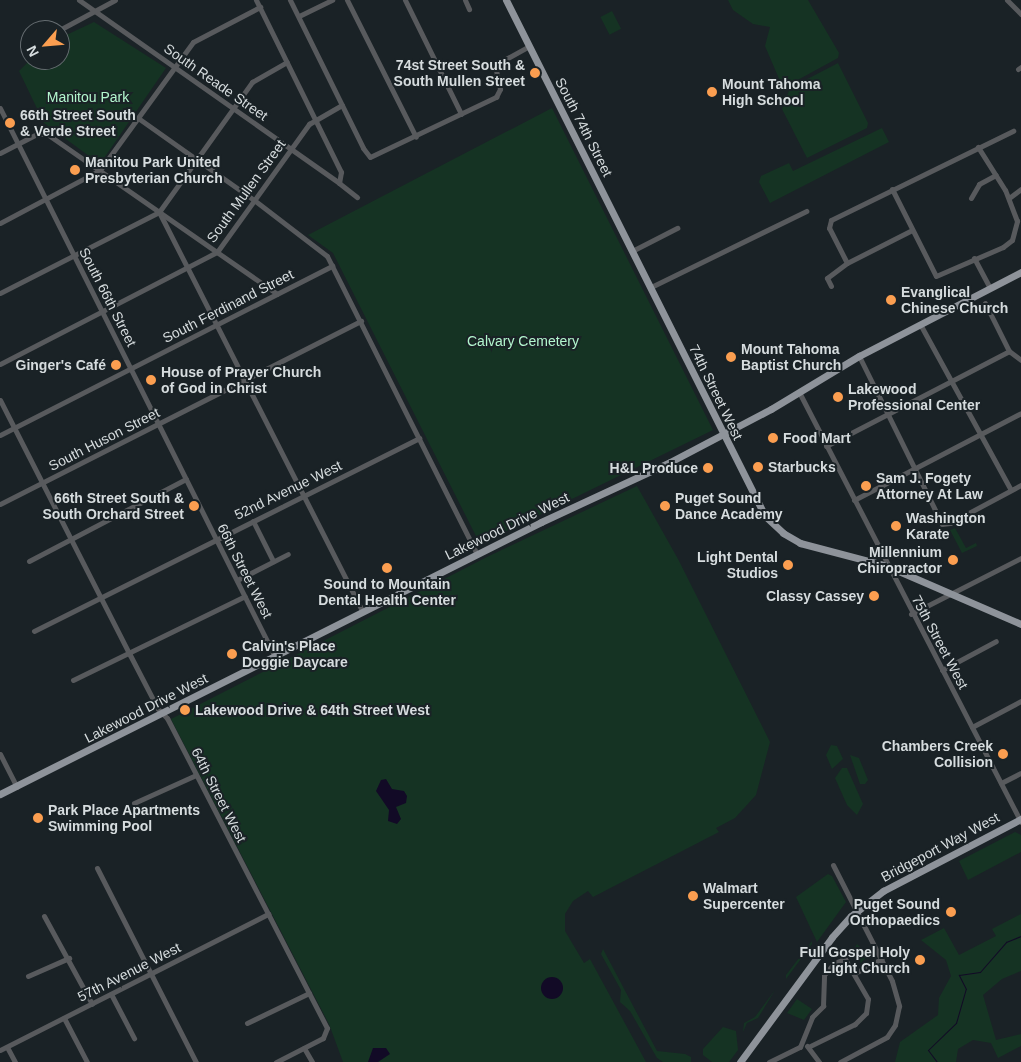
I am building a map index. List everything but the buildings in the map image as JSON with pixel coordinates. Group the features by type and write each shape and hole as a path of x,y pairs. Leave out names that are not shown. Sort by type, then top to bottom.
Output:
{"main road":[{"name":"South 74th Street","path":"506,0 640,266"},
{"name":"74th Street West","path":"640,266 758,506 775,527 802,543 887,566"},
{"name":"Lakewood Drive West","path":"0,794 477,554 723,434 859,356 1021,272"},
{"path":"887,566 1021,624"},
{"name":"Bridgeport Way West","path":"740,1062 832,937 857,910 882,892 1020,820"}],"street":[{"name":"South Reade Street","path":"79,0 291,148 357,197"},
{"path":"70,25 116,0"},
{"path":"256,0 342,172 339,183"},
{"path":"290,0 370,157 416,137 496,97 500,89 494,64 529,46"},
{"path":"299,16 332,0"},
{"path":"347,0 416,137"},
{"path":"404,0 460,114"},
{"path":"465,0 469,8"},
{"path":"1007,0 1021,14"},
{"path":"0,223 100,170 175,66 200,36 260,7"},
{"path":"0,293 159,212 252,82 287,62"},
{"name":"South Mullen Street","path":"0,364 217,252 291,148 316,119 342,105"},
{"name":"South 66th Street","path":"0,108 195,496"},
{"path":"138,118 254,200 324,253 361,321 477,554"},
{"path":"847,263 828,222 892,189 1014,131"},
{"path":"0,153 41,132 100,170 277,294"},
{"path":"892,189 937,276 1007,245 1018,232 1016,221 1009,198 978,147"},
{"path":"971,198 979,184 996,175"},
{"path":"1009,198 1021,189"},
{"path":"651,287 806,211"},
{"path":"159,212 280,453 363,612"},
{"path":"632,251 677,228"},
{"path":"831,286 827,278 847,263 912,230"},
{"path":"974,258 990,288"},
{"name":"South Ferdinand Street","path":"0,435 332,266"},
{"path":"985,303 1009,351 1021,360"},
{"name":"South Huson Street","path":"0,504 361,321"},
{"path":"920,324 1011,490"},
{"path":"826,446 1009,351"},
{"path":"859,356 944,525 1021,485"},
{"name":"75th Street West","path":"799,392 911,614 972,726 1020,820"},
{"name":"64th Street West","path":"0,400 99,597 196,775 327,1028 323,1038 304,1048"},
{"path":"854,500 1021,413"},
{"name":"52nd Avenue West","path":"34,631 216,538 419,438"},
{"path":"29,561 186,479"},
{"name":"66th Street West","path":"195,496 275,657"},
{"path":"253,521 273,561"},
{"path":"237,580 288,554"},
{"path":"911,614 1021,558"},
{"path":"72,680 130,655 245,596"},
{"path":"942,670 996,641"},
{"path":"972,726 1021,701"},
{"path":"0,754 17,787"},
{"path":"1001,783 1021,772"},
{"path":"134,803 196,775"},
{"path":"833,866 881,959 899,1001 897,1018 891,1032 874,1046 840,1062"},
{"path":"97,868 196,1062"},
{"name":"57th Avenue West","path":"0,1050 268,914"},
{"path":"44,916 69,958 92,1004"},
{"path":"28,976 69,958"},
{"path":"769,1062 794,1052 802,1044 812,1017 823,1006 821,988 825,972 841,959 848,960 857,972 868,999 864,1017 808,1047"},
{"path":"857,972 881,959"},
{"path":"247,1023 309,993"},
{"path":"111,994 134,1038"},
{"path":"64,1018 87,1062"},
{"path":"802,1044 808,1047 819,1062"},
{"path":"7,1047 15,1062"},
{"path":"276,1062 304,1048 312,1062"}],"green space":[{"path":"728,0 808,0 839,53 838,58 783,88 765,46 770,27 753,24 733,10"},
{"path":"612,11 621,29 609,35 600,17"},
{"name":"Manitou Park","path":"94,22 166,68 100,164 44,123 19,71 70,70 70,33"},
{"path":"838,63 868,123 867,128 807,158 782,109 790,88"},
{"name":"Calvary Cemetery","path":"552,108 713,430 480,544 333,253 308,235"},
{"path":"882,128 889,142 770,203 759,182 761,176 789,163 793,171"},
{"path":"637,486 678,559 770,742 756,795 735,818 716,828 719,832 593,897 588,891 573,901 565,914 565,931 584,963 590,959 646,1062 343,1062 329,1024 171,719 487,557"},
{"path":"955,528 966,548 976,543 977,546 962,553 950,530"},
{"path":"831,745 837,746 843,759 832,769 826,755"},
{"path":"850,755 859,758 868,780 865,784 860,784"},
{"path":"842,768 847,768 863,804 857,815 847,805 835,778"},
{"path":"1015,832 1021,835 1021,852 968,880 959,861"},
{"path":"828,874 832,876 846,902 817,942 796,897"},
{"path":"1021,914 1021,971 1002,979 983,995 996,1040 1021,1034 1021,1046 998,1058 991,1043 973,1040 958,1049 956,1062 895,1062 900,1042 938,1015 939,998 951,976 946,960 921,940 944,928 959,955 996,936 992,929"},
{"path":"812,941 812,944 786,979 786,975"},
{"path":"857,944 868,955 861,963 854,955 858,950 855,947"},
{"path":"603,949 657,1051 685,1054 691,1057 691,1062 663,1062 657,1058 630,1011 620,1002 621,990 601,954"},
{"path":"775,990 758,1018 747,1023 743,1032 744,1023 755,1017"},
{"path":"797,999 812,1009 804,1020 787,1013"},
{"path":"723,1027 736,1031 738,1050 729,1062 712,1062 703,1055 703,1049"}],"shaded area":[{"path":"386,779 392,789 404,791 407,796 406,803 396,807 401,819 397,824 388,821 389,810 376,791 381,780"},
{"path":"552,977 560,980 563,988 560,996 552,999 544,996 541,988 544,980"},
{"path":"373,1048 386,1048 390,1054 378,1062 368,1062"}],"waterway":[{"path":"937,1062 928,1050 956,1023 966,989 959,975 980,972 1006,942 1021,936"}],"place":[{"name":"74st Street South & South Mullen Street","path":"535,73"},
{"name":"Mount Tahoma High School","path":"712,92"},
{"name":"66th Street South & Verde Street","path":"10,123"},
{"name":"Manitou Park United Presbyterian Church","path":"75,170"},
{"name":"Evanglical Chinese Church","path":"891,300"},
{"name":"Mount Tahoma Baptist Church","path":"731,357"},
{"name":"Ginger's Café","path":"116,365"},
{"name":"House of Prayer Church of God in Christ","path":"151,380"},
{"name":"Lakewood Professional Center","path":"838,397"},
{"name":"Food Mart","path":"773,438"},
{"name":"Starbucks","path":"758,467"},
{"name":"H&L Produce","path":"708,468"},
{"name":"Sam J. Fogety Attorney At Law","path":"866,486"},
{"name":"66th Street South & South Orchard Street","path":"194,506"},
{"name":"Puget Sound Dance Academy","path":"665,506"},
{"name":"Washington Karate","path":"896,526"},
{"name":"Millennium Chiropractor","path":"953,560"},
{"name":"Light Dental Studios","path":"788,565"},
{"name":"Sound to Mountain Dental Health Center","path":"387,568"},
{"name":"Classy Cassey","path":"874,596"},
{"name":"Calvin's Place Doggie Daycare","path":"232,654"},
{"name":"Lakewood Drive & 64th Street West","path":"185,710"},
{"name":"Chambers Creek Collision","path":"1003,754"},
{"name":"Park Place Apartments Swimming Pool","path":"38,818"},
{"name":"Walmart Supercenter","path":"693,896"},
{"name":"Puget Sound Orthopaedics","path":"951,912"},
{"name":"Full Gospel Holy Light Church","path":"920,960"}]}
